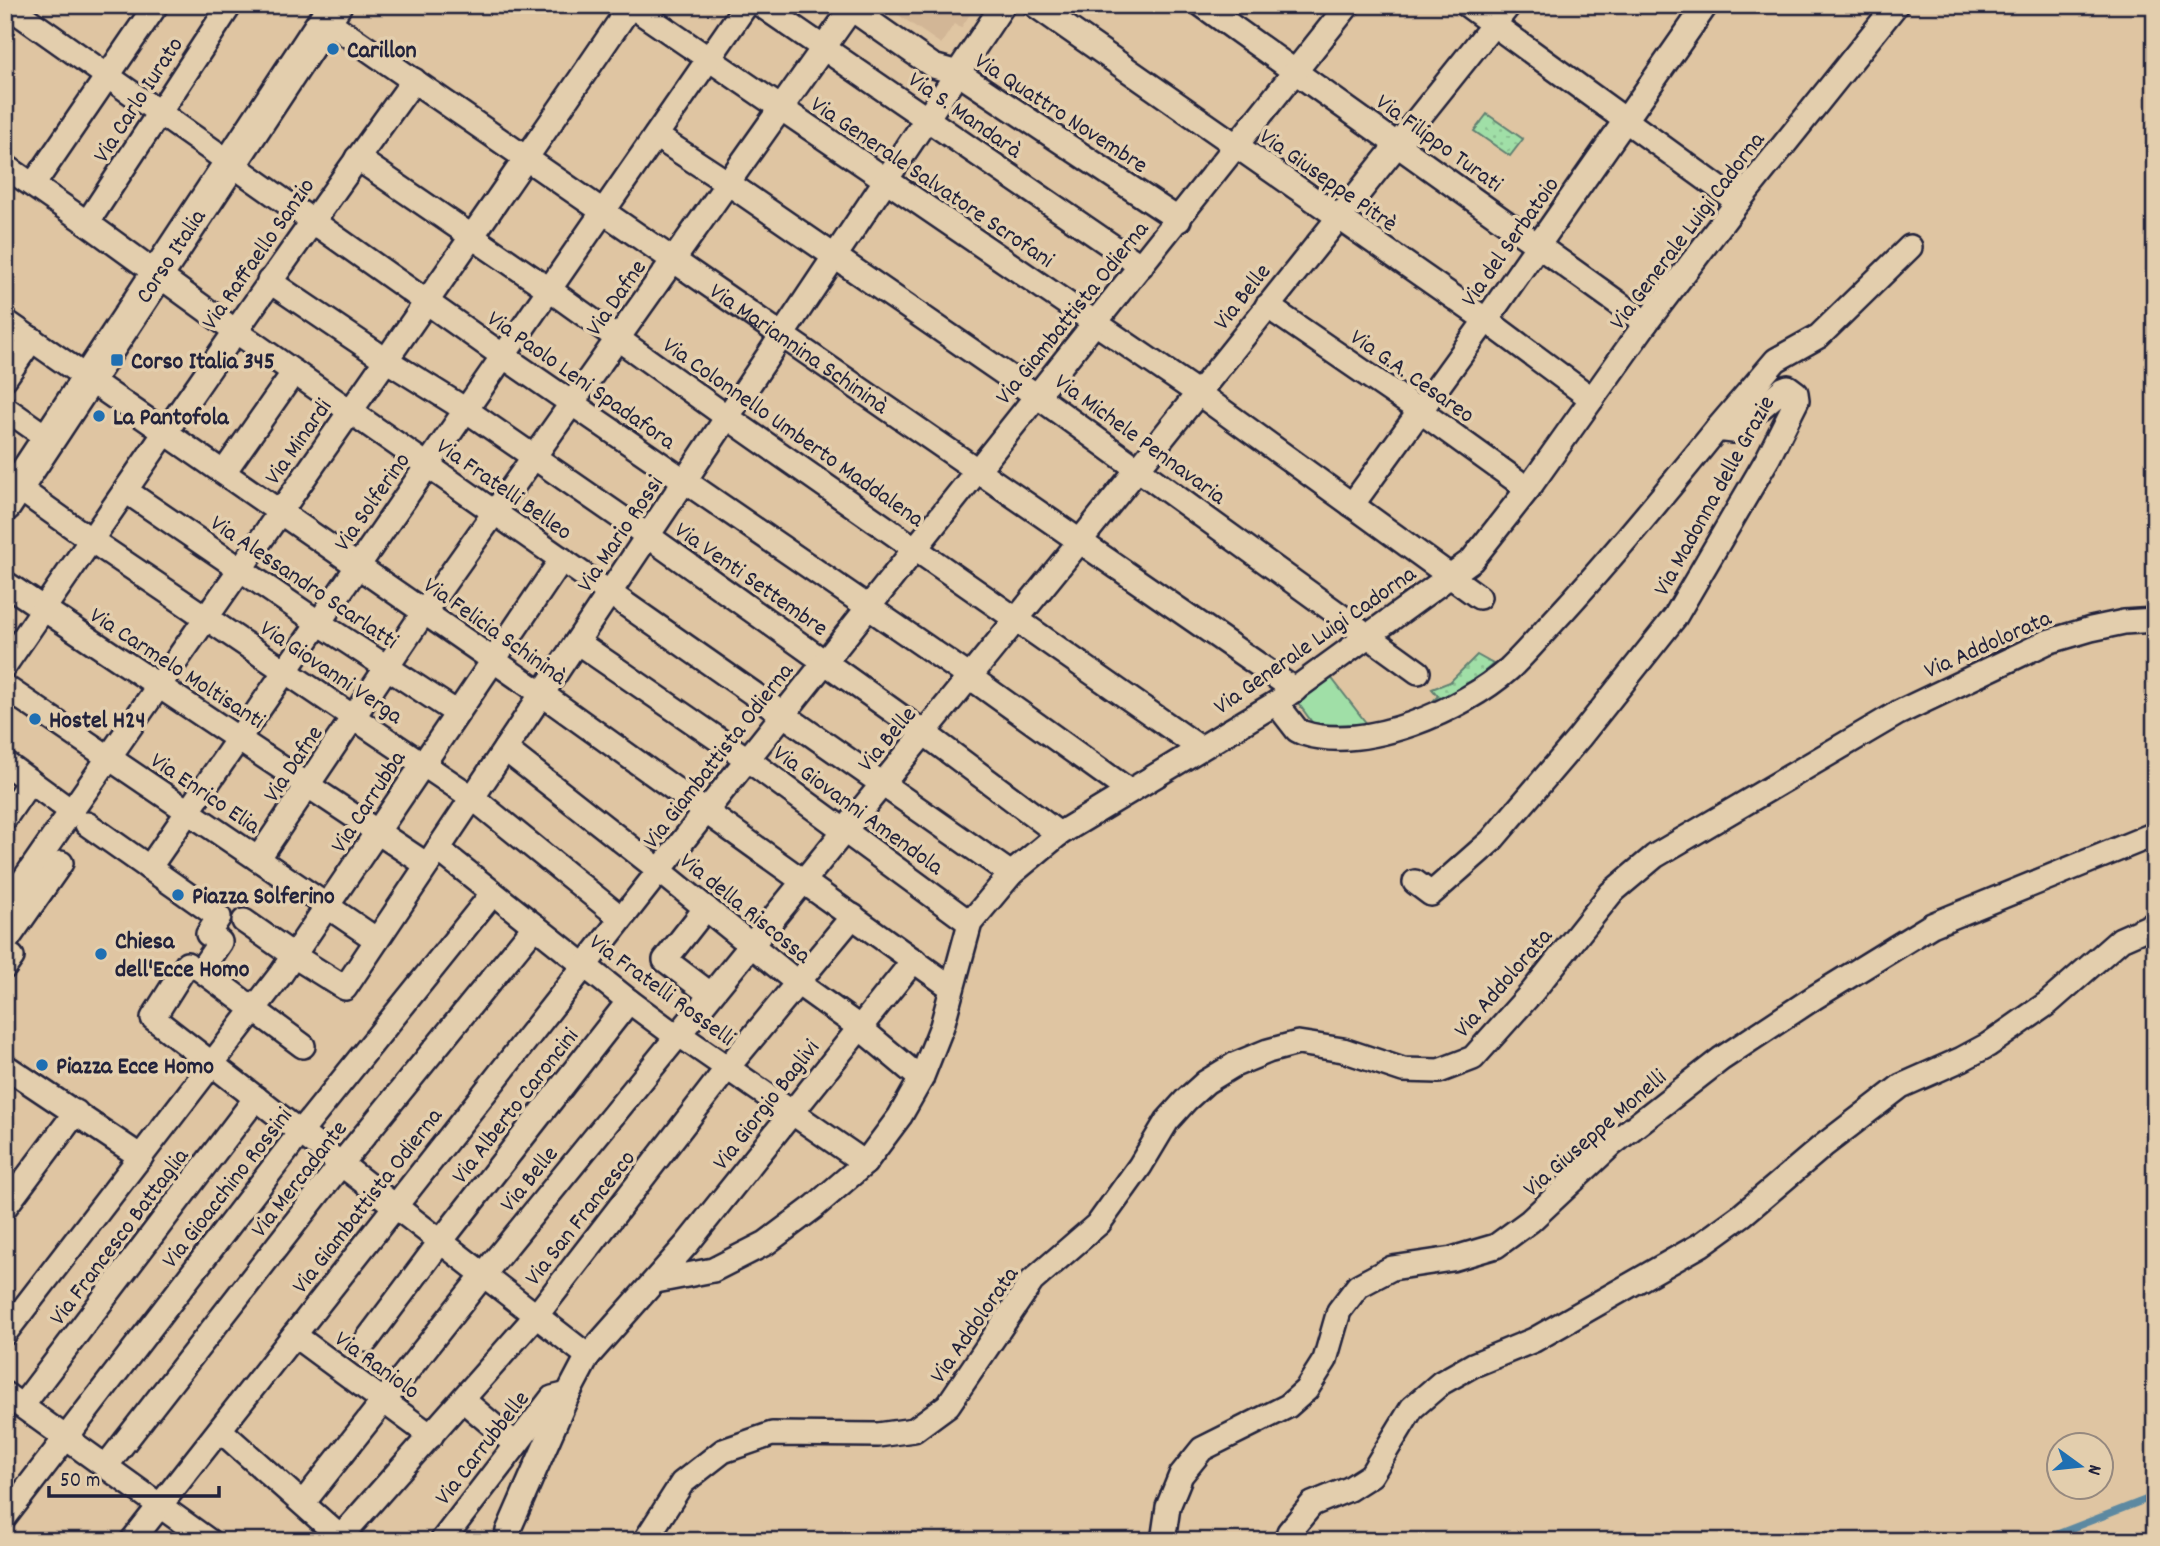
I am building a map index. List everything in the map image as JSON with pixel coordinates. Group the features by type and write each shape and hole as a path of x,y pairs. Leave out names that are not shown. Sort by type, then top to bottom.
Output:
{"street":[{"path":"33,185 156,5"},
{"name":"Via Carlo Iurato","path":"87,223 230,5"},
{"name":"Via Generale Salvatore Scrofani","path":"630,5 1198,393 1479,597"},
{"name":"Via Minardi","path":"6,906 79,817 108,758 428,303 630,5"},
{"name":"Via Solferino","path":"154,862 746,5"},
{"name":"Via S. Mandarà","path":"761,5 1141,266"},
{"name":"Via Mario Rossi","path":"244,922 345,988 1003,5"},
{"name":"Via Giuseppe Pitrè","path":"1035,5 1486,320 1592,399"},
{"name":"Via Filippo Turati","path":"1202,5 1646,323"},
{"name":"Via Giambattista Odierna","path":"132,1541 706,810 1348,5"},
{"path":"1466,5 1738,202"},
{"name":"Via Belle","path":"303,1503 484,1274 1139,468 1509,5"},
{"name":"Via del Serbatoio","path":"1352,505 1486,320 1706,5"},
{"name":"Via Generale Luigi Cadorna","path":"656,1281 713,1270 766,1243 814,1208 865,1163 900,1116 921,1079 942,1026 971,923 1011,874 1059,834 1286,696 1472,560 1528,489 1646,323 1738,202 1896,5"},
{"name":"Via Dafne","path":"258,859 424,612 780,109 848,7"},
{"name":"Via Quattro Novembre","path":"848,7 933,66 958,73 1178,220"},
{"name":"Via Mariannina Schininà","path":"322,10 414,80 1080,541 1286,696"},
{"name":"Corso Italia","path":"9,490 49,439 231,162 322,10"},
{"name":"Via Paolo Leni Spadafora","path":"12,13 231,162 503,356 970,677 1129,791"},
{"name":"Via Raffaello Sanzio","path":"5,665 167,432 234,330 414,80"},
{"name":"Via Michele Pennavaria","path":"656,136 1037,396 1418,672"},
{"name":"Via Colonnello Umberto Maddalena","path":"358,158 1200,748"},
{"name":"Via Fratelli Belleo","path":"5,166 234,330 1011,874"},
{"path":"1717,429 1776,360 1819,335 1910,247"},
{"name":"Via Venti Settembre","path":"269,281 466,410 648,536 924,733 1059,834"},
{"name":"Via G.A. Cesareo","path":"1267,306 1528,489"},
{"name":"Via Felicia Schininà","path":"5,321 542,694 952,988"},
{"path":"5,378 32,339"},
{"path":"224,472 294,372"},
{"name":"Via Madonna delle Grazie","path":"1286,696 1297,730 1303,733 1354,737 1377,735 1414,723 1471,697 1508,669 1617,552 1717,429 1733,431 1783,389 1788,387 1797,393 1797,400 1768,458 1675,617 1491,841 1430,894 1415,882"},
{"path":"5,408 49,439"},
{"name":"Via Giovanni Verga","path":"9,490 91,540 473,798 621,918"},
{"name":"Via Alessandro Scarlatti","path":"125,491 457,713"},
{"name":"Via Carrubba","path":"5,1333 294,956 562,559"},
{"name":"Via Carmelo Moltisanti","path":"5,583 377,833 433,857"},
{"name":"Via Addolorata","path":"645,1541 682,1483 723,1451 772,1434 878,1435 914,1430 948,1405 1032,1280 1099,1223 1140,1166 1167,1121 1206,1082 1234,1065 1268,1051 1298,1043 1343,1050 1403,1070 1439,1070 1473,1058 1533,991 1611,893 1655,856 1898,713 2047,642 2124,622 2155,620"},
{"name":"Via Giovanni Amendola","path":"577,642 747,759 971,923"},
{"name":"Via Enrico Elia","path":"5,687 377,940"},
{"name":"Via della Riscossa","path":"505,749 799,984 859,1027 921,1079"},
{"path":"5,763 79,817 154,862 219,917 208,934 220,942 201,970 303,1046"},
{"path":"5,818 30,781"},
{"name":"Via Giuseppe Monelli","path":"1163,1541 1168,1507 1181,1475 1202,1449 1287,1406 1306,1390 1325,1360 1339,1311 1358,1286 1392,1268 1452,1259 1496,1246 1530,1221 1611,1145 1721,1059 1815,997 1932,925 2155,834"},
{"name":"Via Fratelli Rosselli","path":"433,857 493,893 676,1036 687,1040 728,1067 865,1163"},
{"path":"6,955 61,863"},
{"name":"Via Gioacchino Rossini","path":"5,1517 300,1133 493,893"},
{"path":"706,908 665,960 710,994"},
{"name":"Via San Francesco","path":"339,1539 536,1316 728,1067 853,916"},
{"path":"1286,1541 1289,1532 1312,1504 1349,1489 1371,1475 1412,1408 1441,1383 1473,1365 1534,1340 1702,1244 1742,1215 1823,1146 1901,1086 1988,1045 2048,1003 2122,939 2155,924"},
{"name":"Via Mercadante","path":"106,1466 341,1164 535,926"},
{"name":"Via Giorgio Baglivi","path":"507,1541 508,1531 568,1394 588,1356 656,1281 914,960"},
{"path":"187,964 153,1018 588,1356"},
{"name":"Via Alberto Caroncini","path":"367,1340 629,1001"},
{"path":"8,1074 55,1098 141,1157"},
{"name":"Via Francesco Battaglia","path":"13,1400 256,1098"},
{"path":"5,1207 76,1112"},
{"name":"Via Raniolo","path":"294,1335 431,1436"},
{"name":"Via Carrubbelle","path":"442,1541 552,1398 568,1394"},
{"path":"13,1400 209,1541"},
{"path":"463,1400 515,1444"},
{"path":"220,1430 303,1503 339,1539"}],"shaded area":[{"path":"884,5 976,5 961,28 954,24 941,44"}],"green space":[{"path":"1487,114 1523,139 1510,156 1474,131"},
{"path":"1477,655 1493,664 1473,682 1430,704 1438,696 1432,689 1450,682"},
{"path":"1330,676 1367,724 1314,725 1296,700"}],"waterway":[{"path":"2039,1541 2155,1496"}],"place":[{"name":"Carillon","path":"333,49"},
{"name":"Corso Italia 345","path":"117,360"},
{"name":"La Pantofola","path":"99,416"},
{"name":"Hostel H24","path":"35,719"},
{"name":"Piazza Solferino","path":"178,895"},
{"name":"Chiesa dell'Ecce Homo","path":"101,954"},
{"name":"Piazza Ecce Homo","path":"42,1065"}]}
